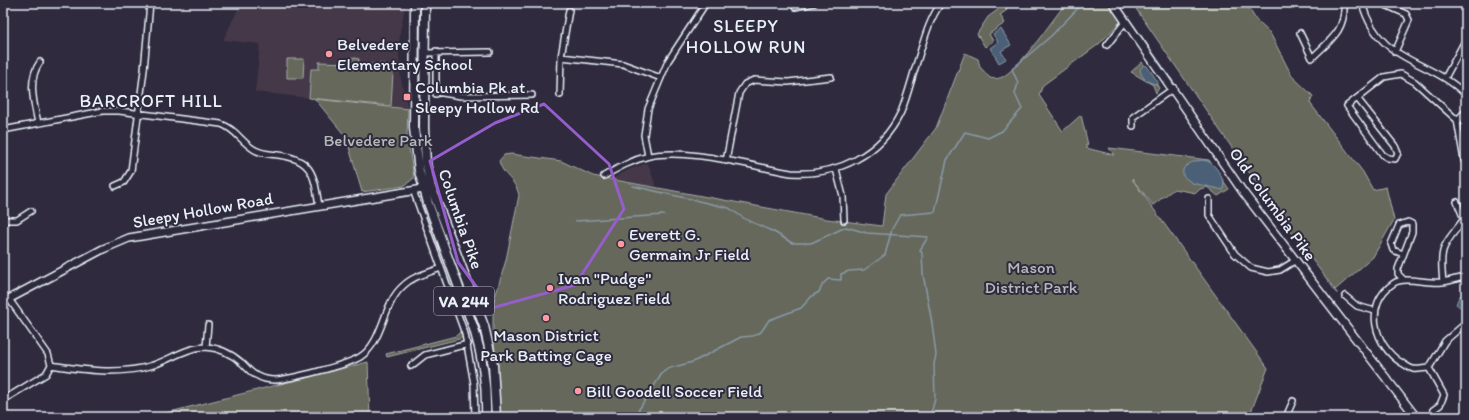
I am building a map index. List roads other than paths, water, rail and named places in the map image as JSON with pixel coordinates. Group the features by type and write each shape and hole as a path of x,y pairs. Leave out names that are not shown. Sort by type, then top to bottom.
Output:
{"main road":[{"name":"Columbia Pike","path":"414,3 414,134 416,156 480,350 485,385 486,417"},
{"name":"Columbia Pike","path":"425,3 424,139 427,188 484,326 493,365 496,417"}],"street":[{"path":"115,186 124,182 130,175 150,3"},
{"path":"648,156 644,135 645,118 661,78 676,48 706,3"},
{"path":"795,7 814,3"},
{"path":"604,176 626,164 648,156 676,153 791,173 818,173 836,169 867,154 883,139 896,121 906,99 926,33 940,3"},
{"name":"Old Columbia Pike","path":"1114,3 1174,88 1243,192 1416,417"},
{"path":"1300,33 1312,58 1339,29 1345,17 1344,3"},
{"path":"1362,3 1372,26 1385,43 1395,52 1407,60 1445,78 1466,95"},
{"path":"1380,3 1406,14 1409,20 1395,52"},
{"path":"560,95 561,58 569,10"},
{"path":"1107,45 1126,21"},
{"path":"1445,78 1466,39"},
{"path":"436,52 436,94 461,96 532,95"},
{"path":"425,53 490,52"},
{"path":"561,58 623,64 661,78"},
{"path":"38,123 34,103 33,78 40,62"},
{"path":"1357,98 1395,146 1398,153 1395,159 1388,158 1383,155 1347,106 1357,98 1384,77 1401,74 1415,82 1457,120 1464,160 1466,160"},
{"path":"726,161 739,93 745,84 754,80 788,82 831,77"},
{"path":"1133,126 1133,117 1174,88"},
{"path":"3,130 90,112 119,111 221,124 233,129 256,151 298,158 305,163 312,173 319,206"},
{"path":"1457,120 1466,111"},
{"path":"1457,120 1466,119"},
{"path":"836,169 844,196 844,220"},
{"name":"Sleepy Hollow Road","path":"6,301 103,249 129,238 427,188"},
{"path":"413,190 468,344 474,384 475,417"},
{"path":"1209,199 1209,215 1235,254 1251,268 1268,272 1280,270 1296,260"},
{"path":"1443,282 1440,259 1443,247 1464,219 1457,202"},
{"path":"3,220 17,220 32,211"},
{"path":"1403,254 1393,250 1391,244 1399,225 1408,222 1412,224 1412,232 1398,269 1398,274 1403,279"},
{"path":"51,366 77,369 128,370 161,362 190,350 206,348 224,351 239,360 254,374 272,380 293,377 355,360 366,352 399,289 412,279 441,268"},
{"path":"1428,368 1413,369 1395,359 1381,340 1375,327 1375,311 1380,299 1393,284 1403,279 1426,282 1443,282 1466,277"},
{"path":"1346,296 1357,306 1375,311"},
{"path":"3,400 46,374 51,366 48,354 6,301"},
{"path":"1428,368 1445,341 1466,323"},
{"path":"206,348 208,325"},
{"path":"410,366 425,355 468,344"},
{"path":"1428,368 1444,395 1440,405 1433,410"},
{"path":"1286,417 1293,401"}],"water":[{"path":"1001,29 1011,45 1001,51 1006,59 999,63 990,48 998,42 993,34"},
{"path":"1144,65 1147,66 1158,82 1157,84 1151,83 1143,77 1140,69"},
{"path":"1203,160 1213,165 1218,172 1224,183 1223,190 1192,183 1183,176 1183,169 1187,165"},
{"path":"1462,295 1466,298 1463,305 1460,307 1456,304 1459,297"}],"waterway":[{"path":"634,417 663,372 670,368 693,362 741,337 753,336 761,332 769,320 801,308 812,296 819,292 823,284 828,279 841,280 841,274 849,271 864,270 885,255 892,229 900,215 935,212 947,160 965,132 988,138 1002,131 1022,109 1015,94 1018,83 1012,69 1051,36 1083,3"},
{"path":"1118,3 1176,86"},
{"path":"633,186 729,208 745,219 774,232 792,243 811,243 846,227 867,233 928,237 920,250 922,253 923,274 936,355 934,364 935,399 930,417"},
{"path":"576,221 664,215"},
{"path":"1333,289 1337,293"}],"place":[{"name":"Belvedere Elementary School","path":"329,54"},
{"name":"Columbia Pk at Sleepy Hollow Rd","path":"407,97"},
{"name":"Everett G. Germain Jr Field","path":"621,244"},
{"name":"Ivan \"Pudge\" Rodriguez Field","path":"550,288"},
{"name":"Mason District Park Batting Cage","path":"546,318"},
{"name":"Bill Goodell Soccer Field","path":"578,391"}],"district":[{"name":"SLEEPY HOLLOW RUN","path":"746,36"},
{"name":"BARCROFT HILL","path":"151,101"}],"park label":[{"name":"Belvedere Park","path":"378,140"},
{"name":"Mason District Park","path":"1031,277"}]}
